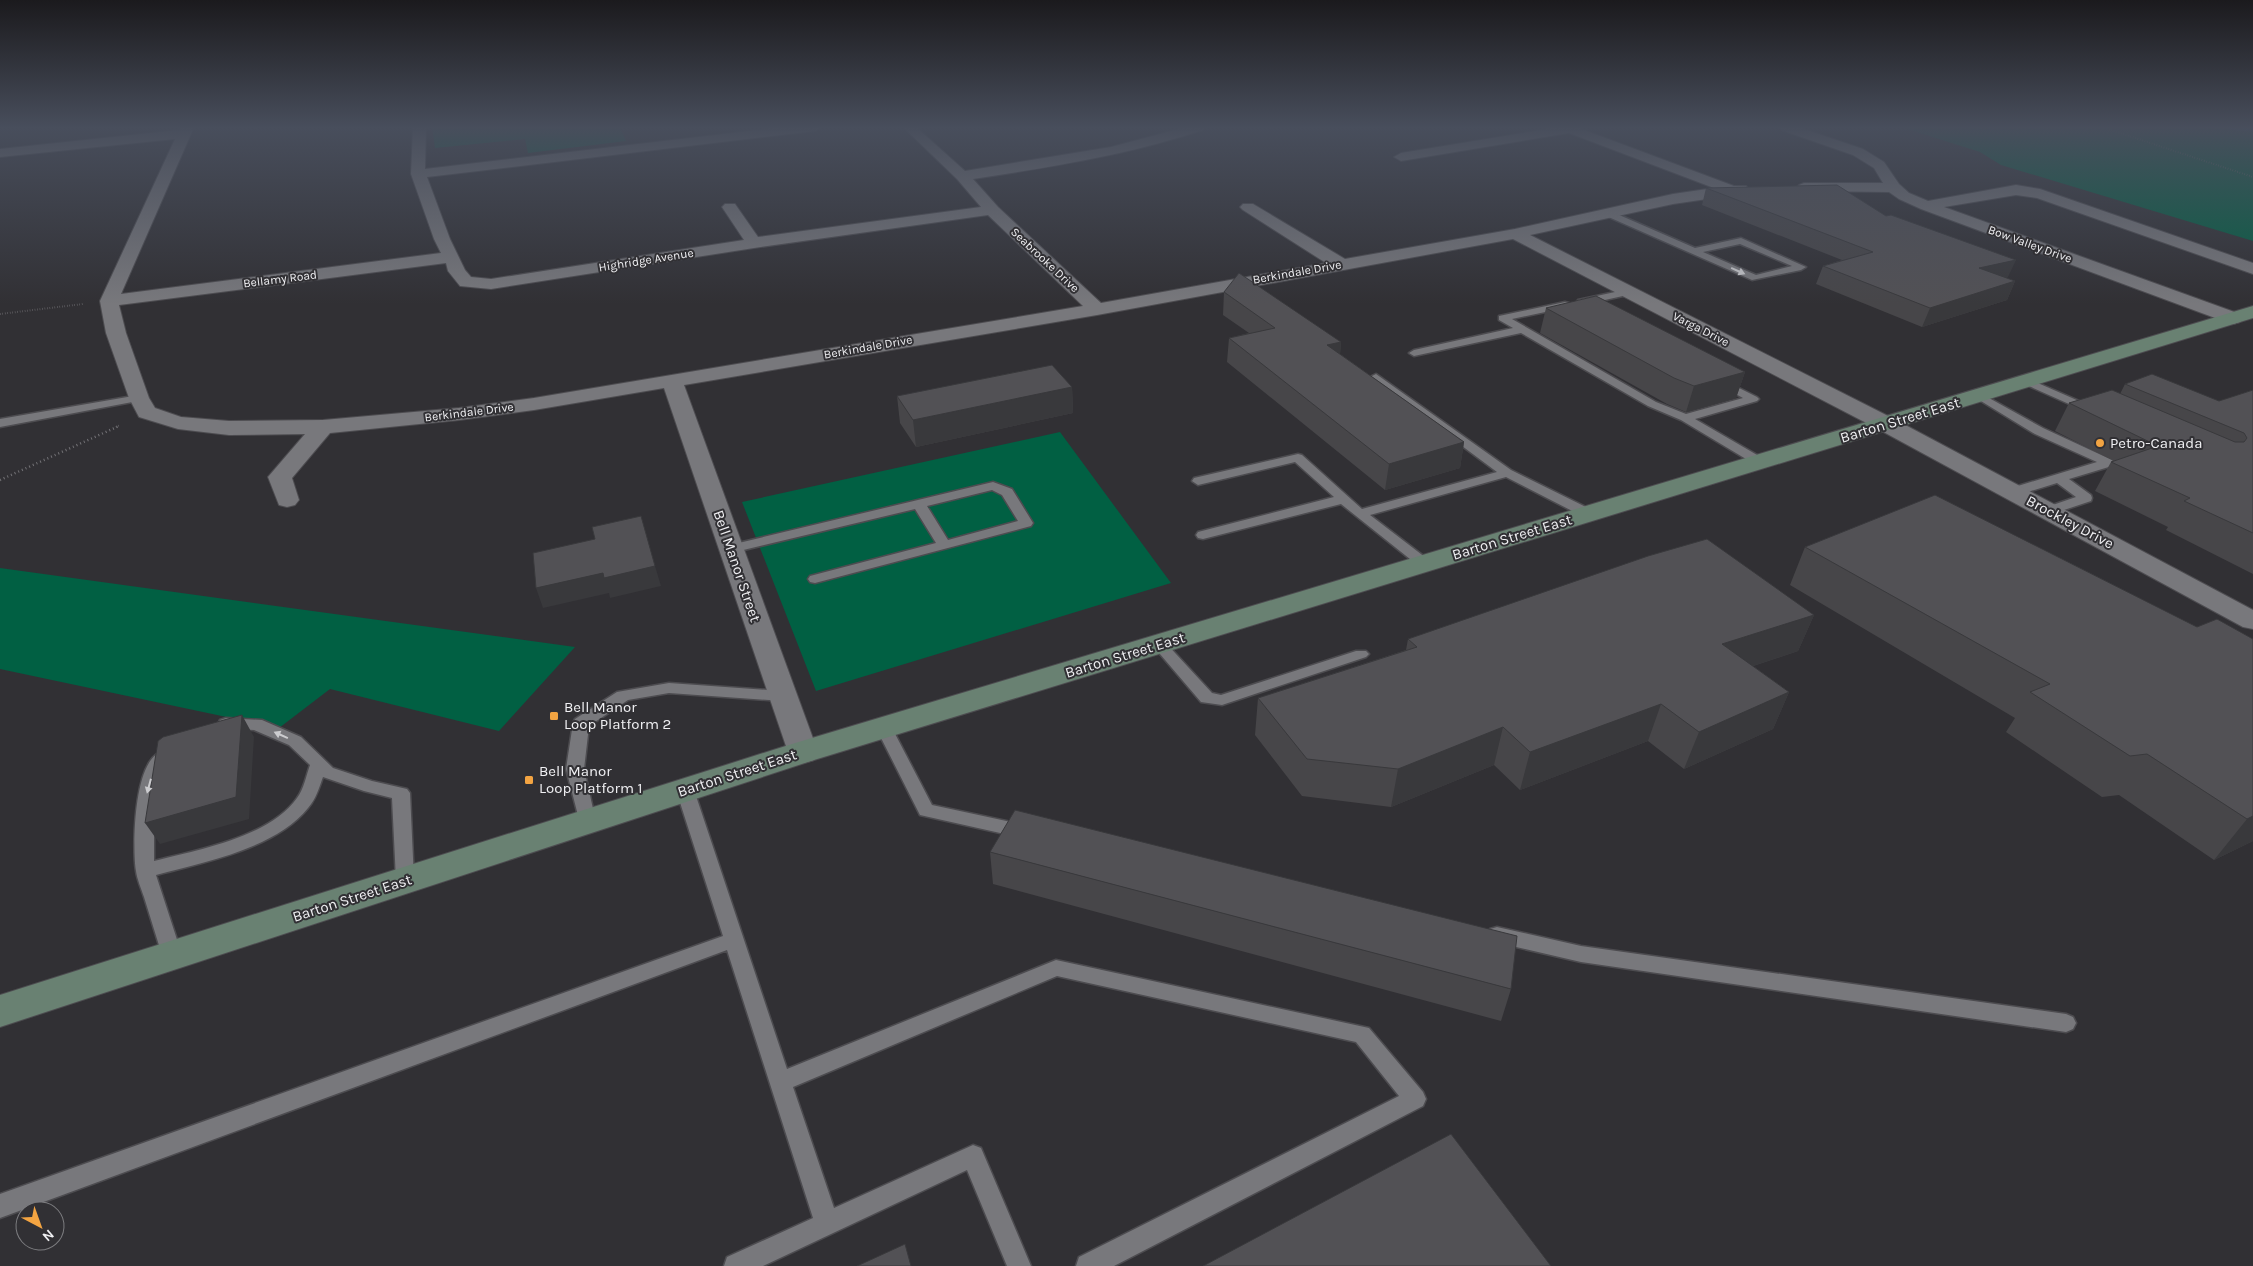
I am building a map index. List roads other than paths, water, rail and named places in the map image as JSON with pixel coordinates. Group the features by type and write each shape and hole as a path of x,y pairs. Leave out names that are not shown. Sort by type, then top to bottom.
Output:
{"main road":[{"name":"Barton Street East","path":"1,1013 172,955 803,752 2253,312"}],"street":[{"path":"143,405 116,333 109,301 160,186"},
{"name":"Highridge Avenue","path":"422,186 442,239 457,271 466,282 491,284 754,243 992,210"},
{"name":"Seabrooke Drive","path":"971,186 992,210 1097,309"},
{"path":"1722,186 1730,189"},
{"path":"1787,188 1893,187"},
{"name":"Bow Valley Drive","path":"1893,187 1904,196 1926,206 2233,318"},
{"name":"Berkindale Drive","path":"143,405 178,423 229,428 323,426 459,414 534,404 1097,309 1515,234 1607,213 1730,189 1758,188"},
{"path":"1926,206 1990,193 2016,190 2040,194 2253,268"},
{"path":"730,207 754,243"},
{"path":"1248,208 1340,264"},
{"name":"Varga Drive","path":"1515,234 1886,424"},
{"name":"Bellamy Road","path":"109,301 452,257"},
{"name":"Bell Manor Street","path":"672,380 803,752"},
{"name":"Brockley Drive","path":"1886,424 2253,621"},
{"path":"287,500 280,477 323,426"}],"lane":[{"path":"1607,213 1755,278 1801,267 1741,241 1694,251"},
{"path":"1630,292 1503,318 1652,404 1686,418 1760,462"},
{"path":"1574,304 1591,313"},
{"path":"1414,353 1523,329"},
{"path":"1376,376 1507,473 1589,514"},
{"path":"1686,418 1753,399 1710,376"},
{"path":"2026,381 2101,414 2080,417"},
{"path":"1980,396 2039,431 2112,462 2013,492"},
{"path":"0,423 143,405"},
{"path":"2039,431 2056,425"},
{"path":"1198,481 1298,458 1360,514 1425,564"},
{"path":"1360,514 1507,473"},
{"path":"2049,511 2086,498 2059,478"},
{"path":"731,549 993,486 1007,492 1026,522 815,579"},
{"path":"1203,535 1343,499"},
{"path":"919,504 943,543"},
{"path":"1159,644 1207,698 1222,700 1361,654"},
{"path":"587,822 575,769 581,722 623,696 669,688 783,696"},
{"path":"213,728 230,723 256,724 294,741 327,772 370,787 401,793 405,880"},
{"path":"884,728 926,810 1042,835"},
{"path":"172,955 145,871 145,800 154,768 170,750 177,746"},
{"path":"145,871 245,842 276,828 303,803 319,764"},
{"path":"685,790 827,1224"},
{"path":"1475,930 1581,954 2066,1022"},
{"path":"0,1206 733,940"},
{"path":"780,1082 1056,968 1362,1034 1415,1099 1088,1266"},
{"path":"736,1266 973,1156 1019,1266"}],"place":[{"name":"Petro-Canada","path":"2100,443"},
{"name":"Bell Manor Loop Platform 2","path":"554,716"},
{"name":"Bell Manor Loop Platform 1","path":"529,780"}]}
